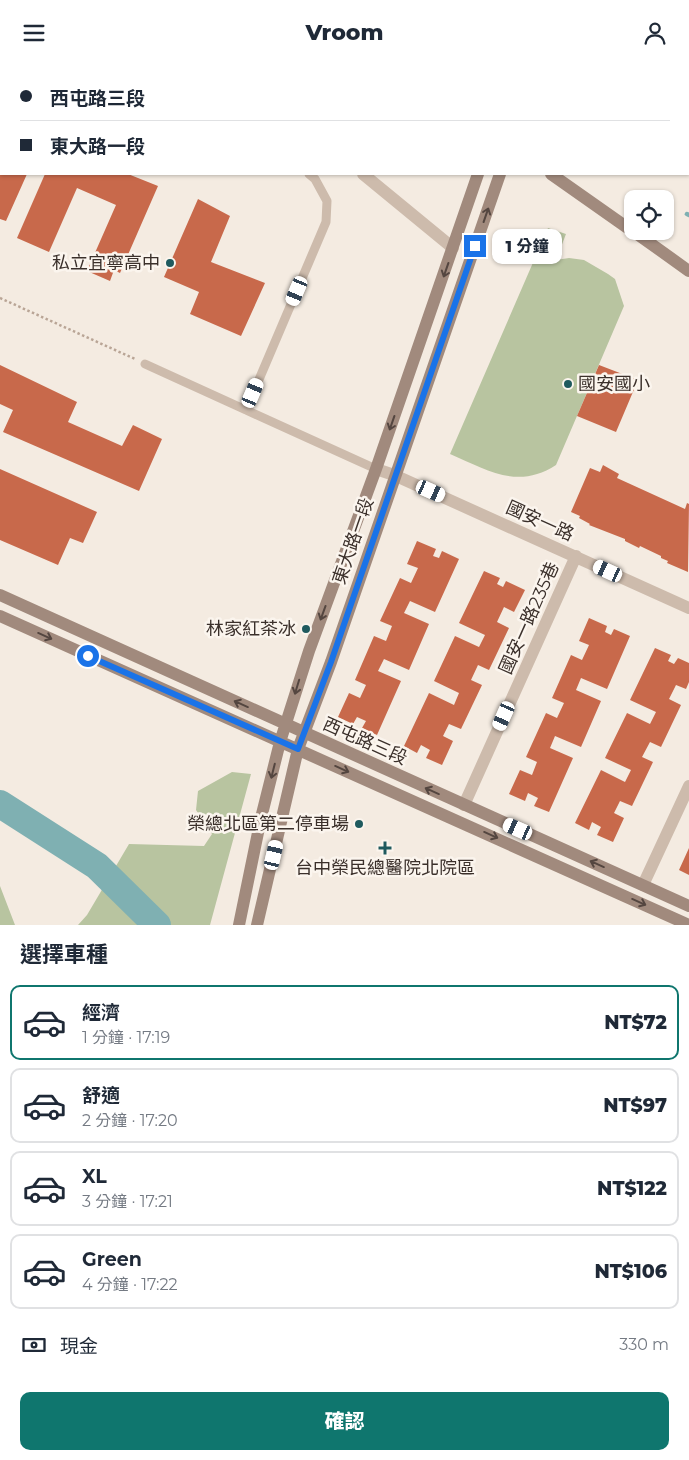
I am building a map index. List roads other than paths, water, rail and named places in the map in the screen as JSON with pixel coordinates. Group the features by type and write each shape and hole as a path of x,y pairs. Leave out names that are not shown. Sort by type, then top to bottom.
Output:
{"street":[{"path":"364,175 453,248"},
{"name":"東大路一段","path":"239,925 261,818 280,742 308,651 376,469 478,175"},
{"name":"東大路一段","path":"257,925 298,749 334,653 394,475 500,175"},
{"path":"552,175 624,225"},
{"path":"646,240 689,271"},
{"name":"國安一路","path":"376,469 394,475 689,608"},
{"name":"國安一路235巷","path":"464,805 576,556"},
{"name":"西屯路三段","path":"0,595 689,906"},
{"name":"西屯路三段","path":"0,617 689,925"},
{"path":"643,885 689,786"}],"lane":[{"path":"246,410 326,222 327,201 316,179 311,175"},
{"path":"145,364 376,469"}],"waterway":[{"path":"0,804 97,866 157,925"}],"place":[{"name":"私立宜寧高中","path":"170,263"},
{"name":"國安國小","path":"568,384"},
{"name":"林家紅茶冰","path":"306,629"},
{"name":"榮總北區第二停車場","path":"359,824"},
{"name":"台中榮民總醫院北院區","path":"385,848"}]}
